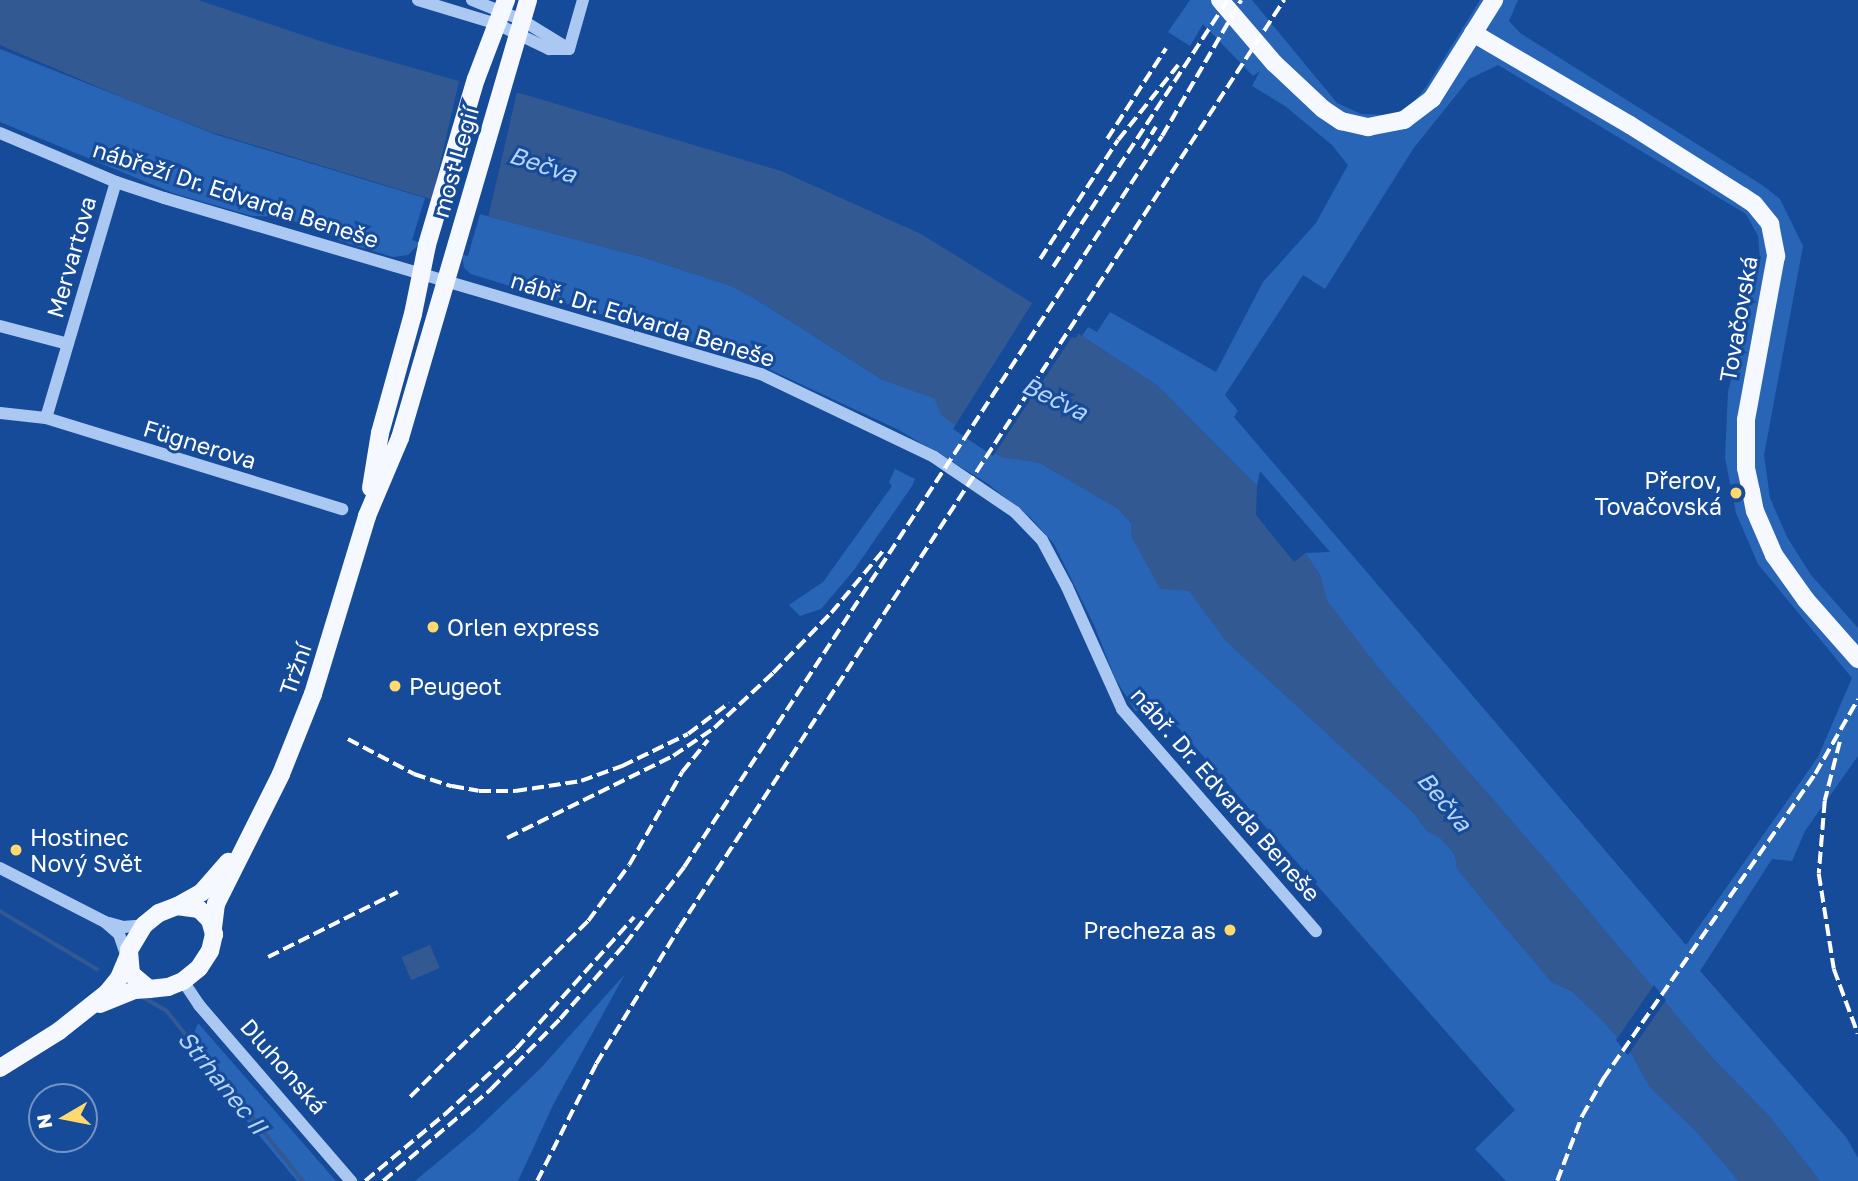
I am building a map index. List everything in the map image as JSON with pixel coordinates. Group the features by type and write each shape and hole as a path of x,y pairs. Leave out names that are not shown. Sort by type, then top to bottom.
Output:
{"main road":[{"name":"most Legií","path":"454,253 528,0"},
{"path":"1220,0 1274,63 1323,109 1341,121 1368,127 1392,124 1419,111 1432,99 1493,0"},
{"name":"most Legií","path":"427,245 476,79 502,11"},
{"name":"Tovačovská","path":"1473,33 1630,125 1742,196 1754,204 1770,224 1776,256 1746,420 1746,468 1755,511 1774,555 1806,600 1858,659"},
{"name":"Tržní","path":"367,516 380,433 427,245"},
{"name":"Tržní","path":"213,928 216,904 296,741 331,639 367,516 400,438 454,253"},
{"name":"Tržní","path":"177,906 202,892 251,831"},
{"path":"0,1068 84,1012 107,993 119,978 132,944 144,925 177,906 199,909 213,928 210,951 199,968 183,981 168,987 128,992 84,1012"},
{"path":"128,957 131,974 149,989"}],"street":[{"path":"418,0 502,11"},
{"path":"472,0 502,11 549,49 569,49 583,0"},
{"name":"nábřeží Dr. Edvarda Beneše","path":"0,132 116,182 421,275"},
{"name":"Mervartova","path":"46,418 116,182"},
{"name":"nábř. Dr. Edvarda Beneše","path":"421,275 761,374 934,457 1005,505 1029,525 1049,550 1122,709 1316,931"},
{"name":"Mervartova","path":"0,326 68,344"},
{"path":"0,413 46,418"},
{"name":"Fügnerova","path":"46,418 342,509"},
{"path":"0,868 105,922 123,927 144,925"},
{"path":"105,922 119,934 128,957"},
{"name":"Dluhonská","path":"183,981 200,1006 351,1181"}],"shaded area":[{"path":"1190,0 1252,0 1337,103 1361,114 1389,115 1408,109 1426,87 1480,0 1518,0 1509,21 1520,33 1762,185 1780,199 1803,246 1764,455 1770,498 1787,537 1811,575 1858,628 1858,756 1805,831 1792,861 1772,859 1700,971 1846,1137 1858,1158 1858,1181 1820,1181 1769,1116 1712,1058 1549,864 1379,669 1326,600 1320,575 1305,553 1330,552 1260,471 1257,486 1158,386 1082,336 1088,327 1097,332 1110,312 1216,372 1263,282 1316,223 1348,165 1332,145 1285,106 1252,86 1260,71 1253,76 1203,24 1190,46 1168,32","holes":["1498,65 1746,214 1758,236 1760,259 1728,392 1725,458 1736,513 1758,564 1852,678 1818,757 1686,945 1234,417 1238,411 1225,395 1303,275 1325,289 1413,149 1469,79"]},
{"path":"0,49 217,135 425,198 412,240 420,243 408,255 393,257 343,242 310,226 281,217 252,216 173,193 0,122"},
{"path":"480,214 646,258 731,286 881,379 934,398 1026,460 1040,463 1119,509 1206,610 1225,640 1414,813 1427,831 1440,837 1455,854 1457,868 1552,982 1573,992 1602,1020 1630,1051 1650,1087 1696,1131 1739,1181 1506,1181 1475,1149 1515,1110 1160,707 1135,711 1115,678 1094,625 1054,544 1031,518 987,483 899,430 747,359 471,274 464,268 462,255 468,256"},
{"path":"895,469 915,479 912,486 854,570 821,609 800,616 789,605 823,582 892,486 889,482"},
{"path":"625,974 553,1105 518,1181 415,1181 475,1131 540,1069"},
{"path":"198,1023 336,1181 297,1181 188,1050"}],"water":[{"name":"Bečva","path":"0,0 198,0 329,44 459,81 523,94 781,171 921,234 1021,296 1158,386 1257,486 1256,515 1294,562 1305,553 1320,575 1327,600 1379,669 1549,864 1712,1058 1769,1116 1820,1181 1739,1181 1696,1131 1650,1087 1630,1051 1602,1020 1573,992 1552,982 1457,868 1455,854 1440,838 1427,831 1414,813 1225,640 1189,591 1160,589 1131,536 1131,522 1118,509 1040,463 1000,457 941,415 934,398 881,379 731,286 646,258 480,214 211,132 124,98 0,45"},
{"path":"430,945 440,968 411,980 401,957"}],"pier":[{"path":"460,77 517,90 488,216 431,203"},
{"path":"1034,300 1080,331 1076,338 1072,337 993,456 953,429"},
{"path":"1654,985 1666,1000 1628,1055 1616,1040"}],"waterway":[{"name":"Strhanec II","path":"0,911 97,969"},
{"name":"Strhanec II","path":"143,997 167,1011 303,1181"}],"railway":[{"path":"1053,267 1228,0"},
{"path":"383,1181 491,1089 560,1019 625,944 684,867 1162,136 1241,0"},
{"path":"537,1181 596,1064 679,928 1284,0"},
{"path":"1107,139 1166,48"},
{"path":"1040,259 1118,140 1178,65"},
{"path":"1142,149 1156,127"},
{"path":"507,838 673,756 714,728 773,673 831,613 882,552"},
{"path":"1557,1181 1582,1116 1603,1079 1815,774 1858,699"},
{"path":"348,739 414,774 452,786 479,791 515,791 581,781 622,766 688,734 729,703"},
{"path":"410,1097 588,921 629,865 682,772 708,740"},
{"path":"1840,742 1825,801 1819,874 1834,969 1858,1034"},
{"path":"268,957 398,892"},
{"path":"365,1181 444,1115 516,1049 634,917"}],"place":[{"name":"Přerov, Tovačovská","path":"1736,493"},
{"name":"Orlen express","path":"433,627"},
{"name":"Peugeot","path":"395,686"},
{"name":"Hostinec Nový Svět","path":"16,850"},
{"name":"Precheza as","path":"1230,930"}]}
